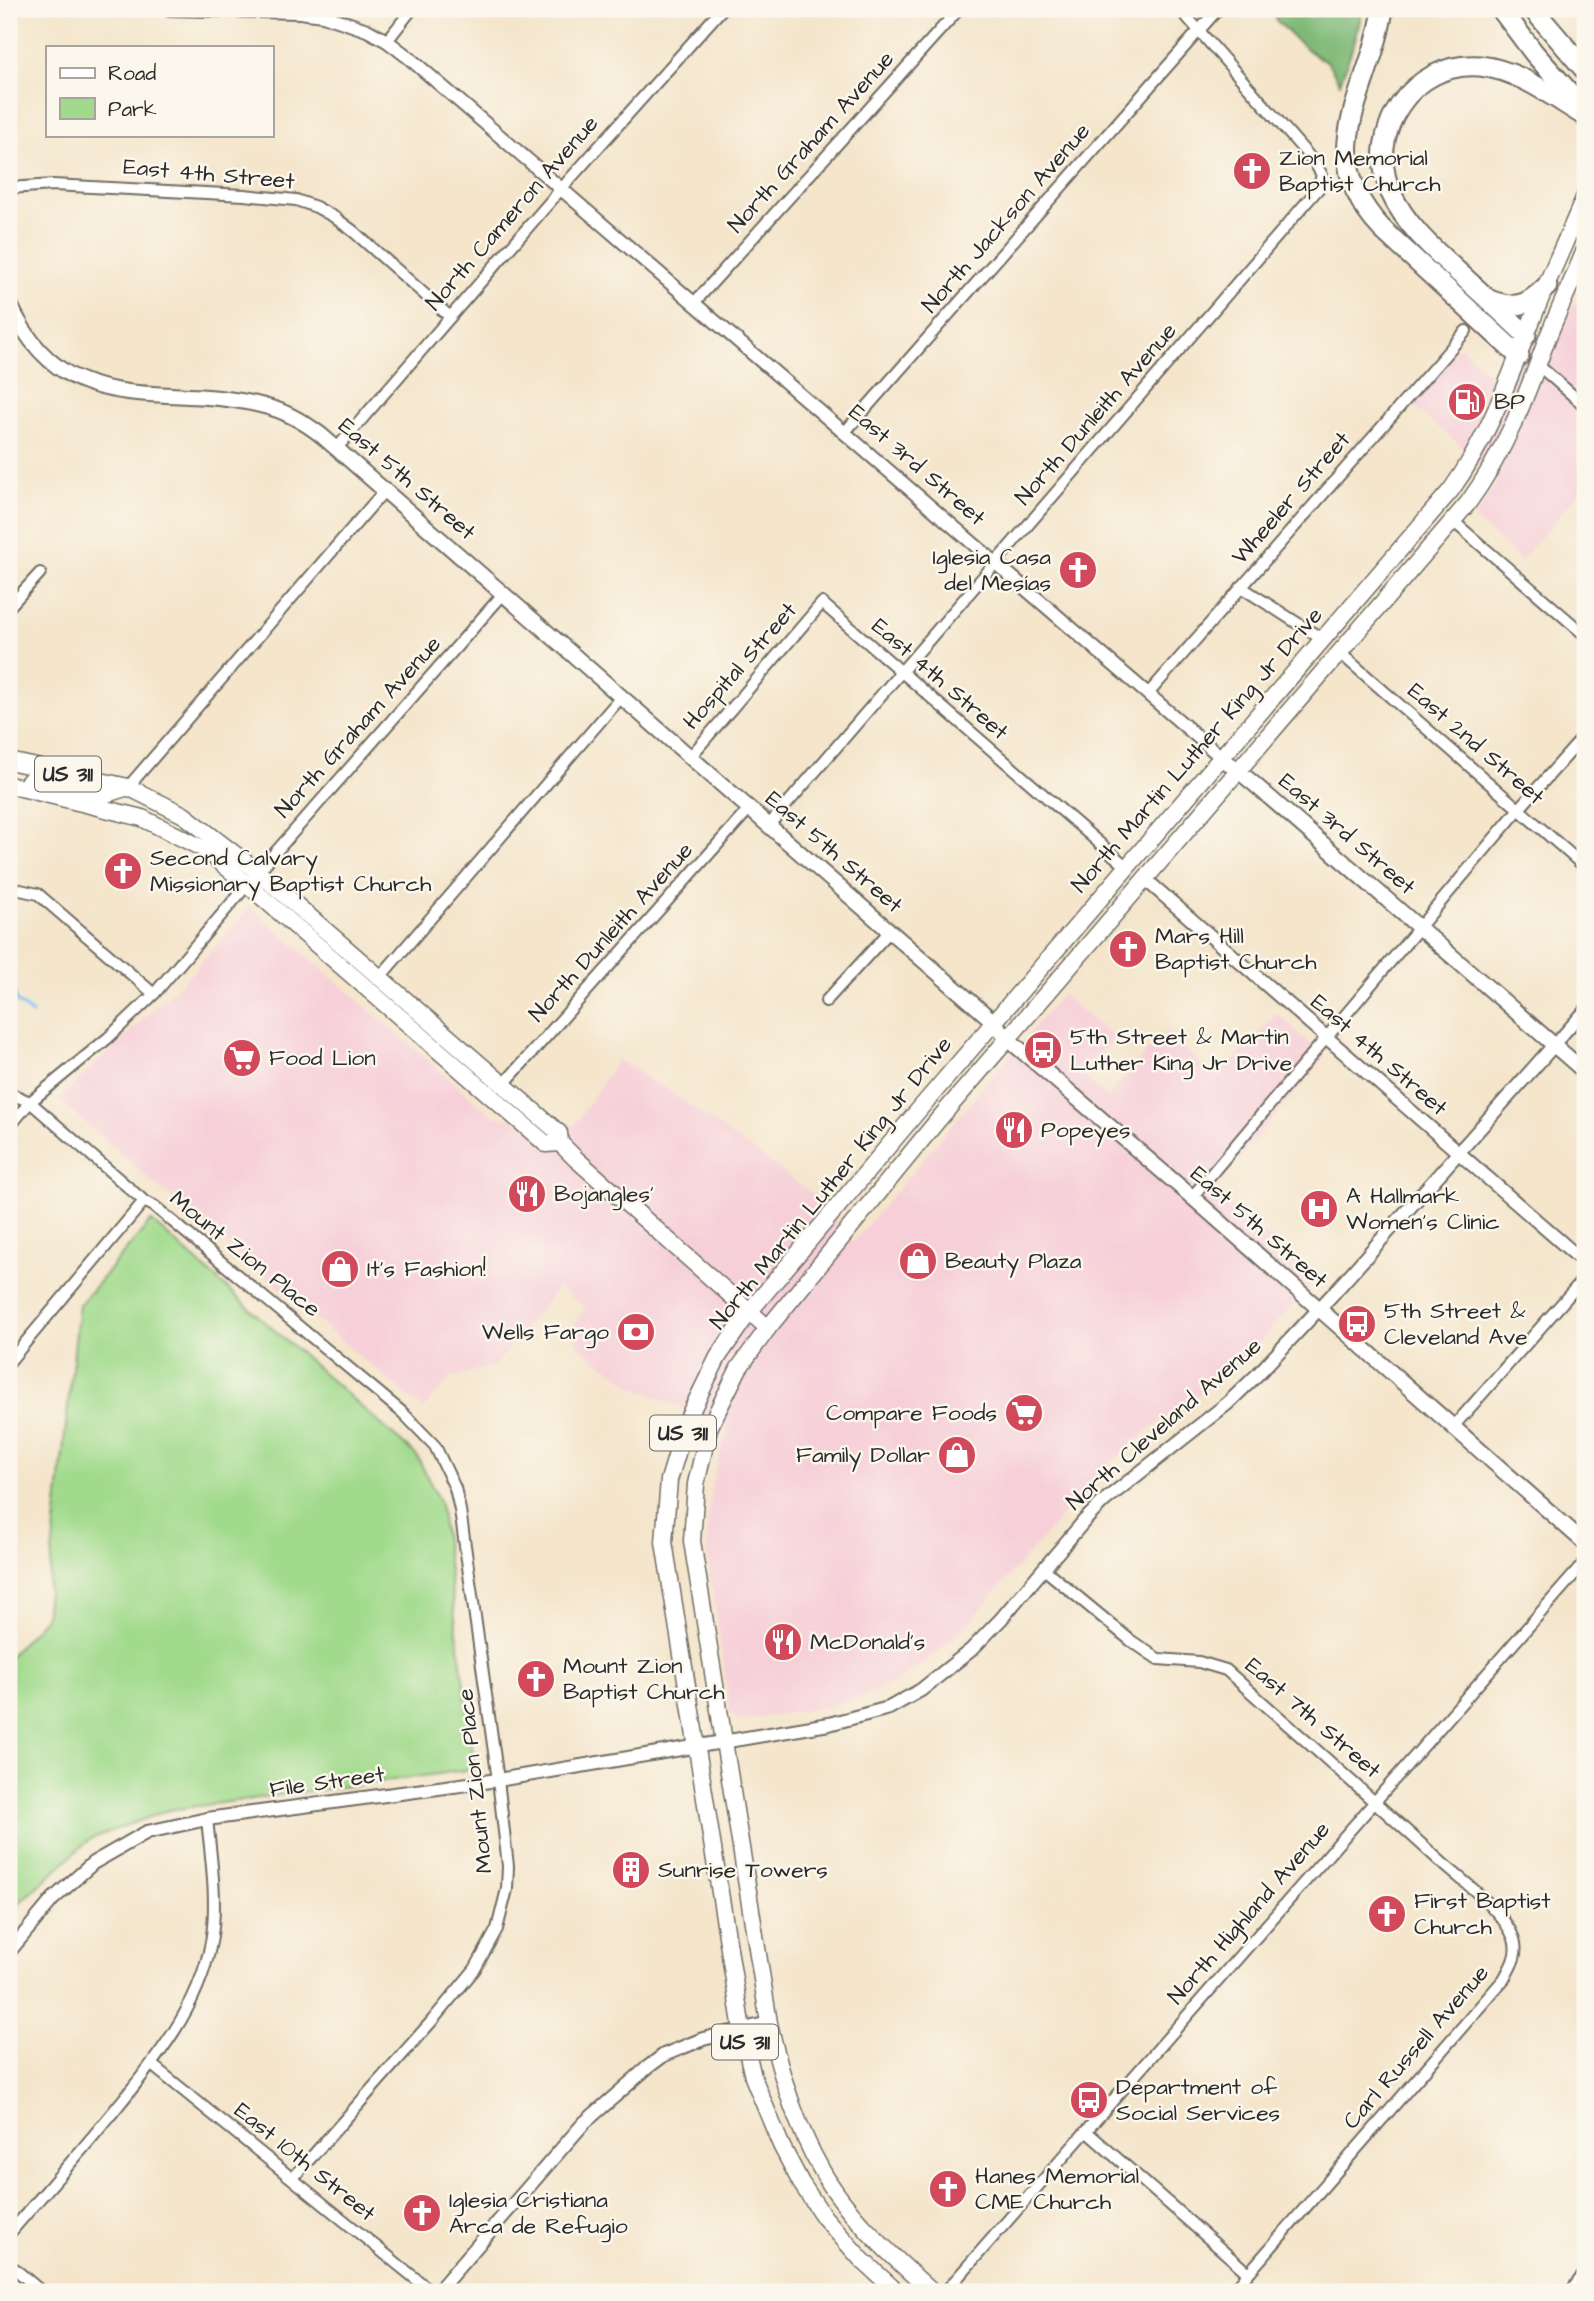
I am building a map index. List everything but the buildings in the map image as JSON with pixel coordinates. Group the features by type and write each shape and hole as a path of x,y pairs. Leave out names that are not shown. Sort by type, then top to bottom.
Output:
{"highway":[{"path":"1382,9 1376,40 1349,125 1348,164 1354,188 1382,229 1519,356"},
{"path":"1501,9 1534,53 1585,110"},
{"path":"1537,12 1585,70"},
{"path":"1526,335 1414,229 1393,197 1386,178 1383,155 1387,131 1398,107 1415,88 1451,69 1479,66 1521,78 1585,116"},
{"path":"1489,300 1506,305 1520,305 1536,296 1546,286"},
{"path":"1576,2292 1585,2280"}],"main road":[{"name":"North Martin Luther King Jr Drive","path":"897,2292 861,2259 831,2225 801,2183 781,2146 753,2077 742,2030 664,1542 669,1480 687,1420 718,1357 749,1312 994,1022 1437,508 1464,472 1484,438 1585,196"},
{"name":"North Martin Luther King Jr Drive","path":"932,2292 885,2250 822,2171 804,2137 779,2069 769,2023 692,1541 696,1484 709,1428 739,1368 768,1328 930,1130 1339,652 1454,522 1482,484 1515,423 1538,365 1579,281 1585,250"},
{"name":"East 5th Street","path":"9,302 23,330 36,346 48,358 80,379 107,389 133,394 224,399 267,406 297,419 337,448 751,808 994,1022 1008,1039 1585,1543"},
{"path":"1526,335 1538,365"},
{"path":"1519,356 1538,365"},
{"name":"East 3rd Street","path":"1221,757 1585,1072"},
{"name":"US 311","path":"9,761 128,787 184,815 546,1144 560,1143"},
{"path":"16,787 32,778 106,794 128,787"},
{"name":"US 311","path":"16,787 142,818 204,849 253,878 380,977 503,1084 559,1133 560,1143 768,1328"}],"street":[{"name":"East 3rd Street","path":"168,9 300,12 323,15 346,22 387,41 1221,757"},
{"path":"387,41 412,9"},
{"name":"North Cameron Avenue","path":"337,448 449,316 722,9"},
{"name":"North Graham Avenue","path":"694,303 959,9"},
{"path":"1180,9 1198,32"},
{"name":"North Jackson Avenue","path":"845,433 1218,9"},
{"name":"North Dunleith Avenue","path":"769,825 1318,189 1322,175 1320,169 1198,32"},
{"name":"East 4th Street","path":"9,188 53,185 111,187 244,194 296,200 316,207 352,230 449,316"},
{"name":"Wheeler Street","path":"1148,694 1466,331"},
{"path":"1538,365 1585,406"},
{"path":"128,787 385,490"},
{"path":"1454,522 1585,635"},
{"path":"9,607 40,573"},
{"path":"1241,587 1322,639"},
{"name":"North Graham Avenue","path":"9,1127 30,1102 108,1038 154,994 504,593"},
{"name":"East 4th Street","path":"822,603 1127,867"},
{"name":"Hospital Street","path":"691,756 822,603"},
{"name":"East 2nd Street","path":"1339,652 1585,867"},
{"path":"380,977 622,696"},
{"path":"1192,1197 1519,808 1585,735"},
{"name":"North Dunleith Avenue","path":"503,1084 751,808"},
{"name":"East 4th Street","path":"1144,879 1585,1263"},
{"path":"11,888 38,894 154,994"},
{"path":"827,1001 890,931"},
{"name":"North Cleveland Avenue","path":"696,1747 833,1723 889,1708 921,1690 971,1650 1104,1501 1228,1403 1257,1375 1585,1010"},
{"name":"Mount Zion Place","path":"9,1093 30,1102 144,1201 154,1206 403,1413 435,1446 455,1488 498,1780 508,1866 507,1889 497,1928 475,1969 293,2178"},
{"path":"9,1362 144,1201"},
{"path":"1453,1427 1585,1277"},
{"name":"North Highland Avenue","path":"945,2292 1585,1562"},
{"name":"East 7th Street","path":"1044,1569 1130,1640 1158,1659 1199,1662 1226,1670 1375,1801"},
{"name":"File Street","path":"9,1950 53,1899 93,1864 147,1832 207,1819 498,1780 696,1747"},
{"name":"Carl Russell Avenue","path":"1231,2292 1504,1979 1515,1954 1514,1939 1504,1920 1375,1801"},
{"path":"9,2234 152,2065 181,2021 199,1984 206,1962 213,1917 207,1819"},
{"path":"434,2292 598,2108 664,2055 703,2039 769,2023"},
{"name":"East 10th Street","path":"152,2065 434,2292"},
{"path":"1086,2130 1248,2273"},
{"path":"9,2264 42,2292"}],"shaded area":[{"path":"1582,297 1585,298 1585,485 1521,561 1474,519 1497,481 1411,404 1460,346 1492,377"},
{"path":"250,907 493,1116 574,1126 617,1060 671,1092 821,1200 853,1242 1062,994 1115,1038 1082,1075 1107,1097 1165,1032 1217,1077 1277,1013 1325,1057 1213,1189 1316,1279 1245,1358 1155,1425 1097,1475 971,1621 938,1652 899,1680 866,1695 828,1707 739,1721 730,1712 707,1552 707,1524 713,1478 728,1428 634,1387 579,1347 572,1328 585,1307 558,1287 495,1366 452,1377 423,1409 150,1180 59,1099 192,973"}],"green space":[{"path":"1272,9 1363,9 1340,83 1327,61 1317,57 1295,39 1276,20"},
{"path":"151,1221 417,1456 440,1503 475,1769 168,1810 90,1839 9,1912 9,1657 45,1618 79,1305"}],"waterway":[{"path":"9,987 16,1001 32,1014"}],"place":[{"name":"Zion Memorial Baptist Church","path":"1252,171"},
{"name":"BP","path":"1467,402"},
{"name":"Iglesia Casa del Mesías","path":"1078,570"},
{"name":"Second Calvary Missionary Baptist Church","path":"123,871"},
{"name":"Mars Hill Baptist Church","path":"1128,949"},
{"name":"5th Street & Martin Luther King Jr Drive","path":"1043,1050"},
{"name":"Food Lion","path":"242,1058"},
{"name":"Popeyes","path":"1014,1130"},
{"name":"Bojangles'","path":"527,1194"},
{"name":"A Hallmark Women's Clinic","path":"1319,1209"},
{"name":"Beauty Plaza","path":"918,1261"},
{"name":"It's Fashion!","path":"340,1269"},
{"name":"5th Street & Cleveland Ave","path":"1357,1324"},
{"name":"Wells Fargo","path":"636,1332"},
{"name":"Compare Foods","path":"1024,1413"},
{"name":"Family Dollar","path":"957,1455"},
{"name":"McDonald's","path":"783,1642"},
{"name":"Mount Zion Baptist Church","path":"536,1679"},
{"name":"Sunrise Towers","path":"631,1870"},
{"name":"First Baptist Church","path":"1387,1914"},
{"name":"Department of Social Services","path":"1089,2100"},
{"name":"Hanes Memorial CME Church","path":"948,2189"},
{"name":"Iglesia Cristiana Arca de Refugio","path":"422,2213"}]}
